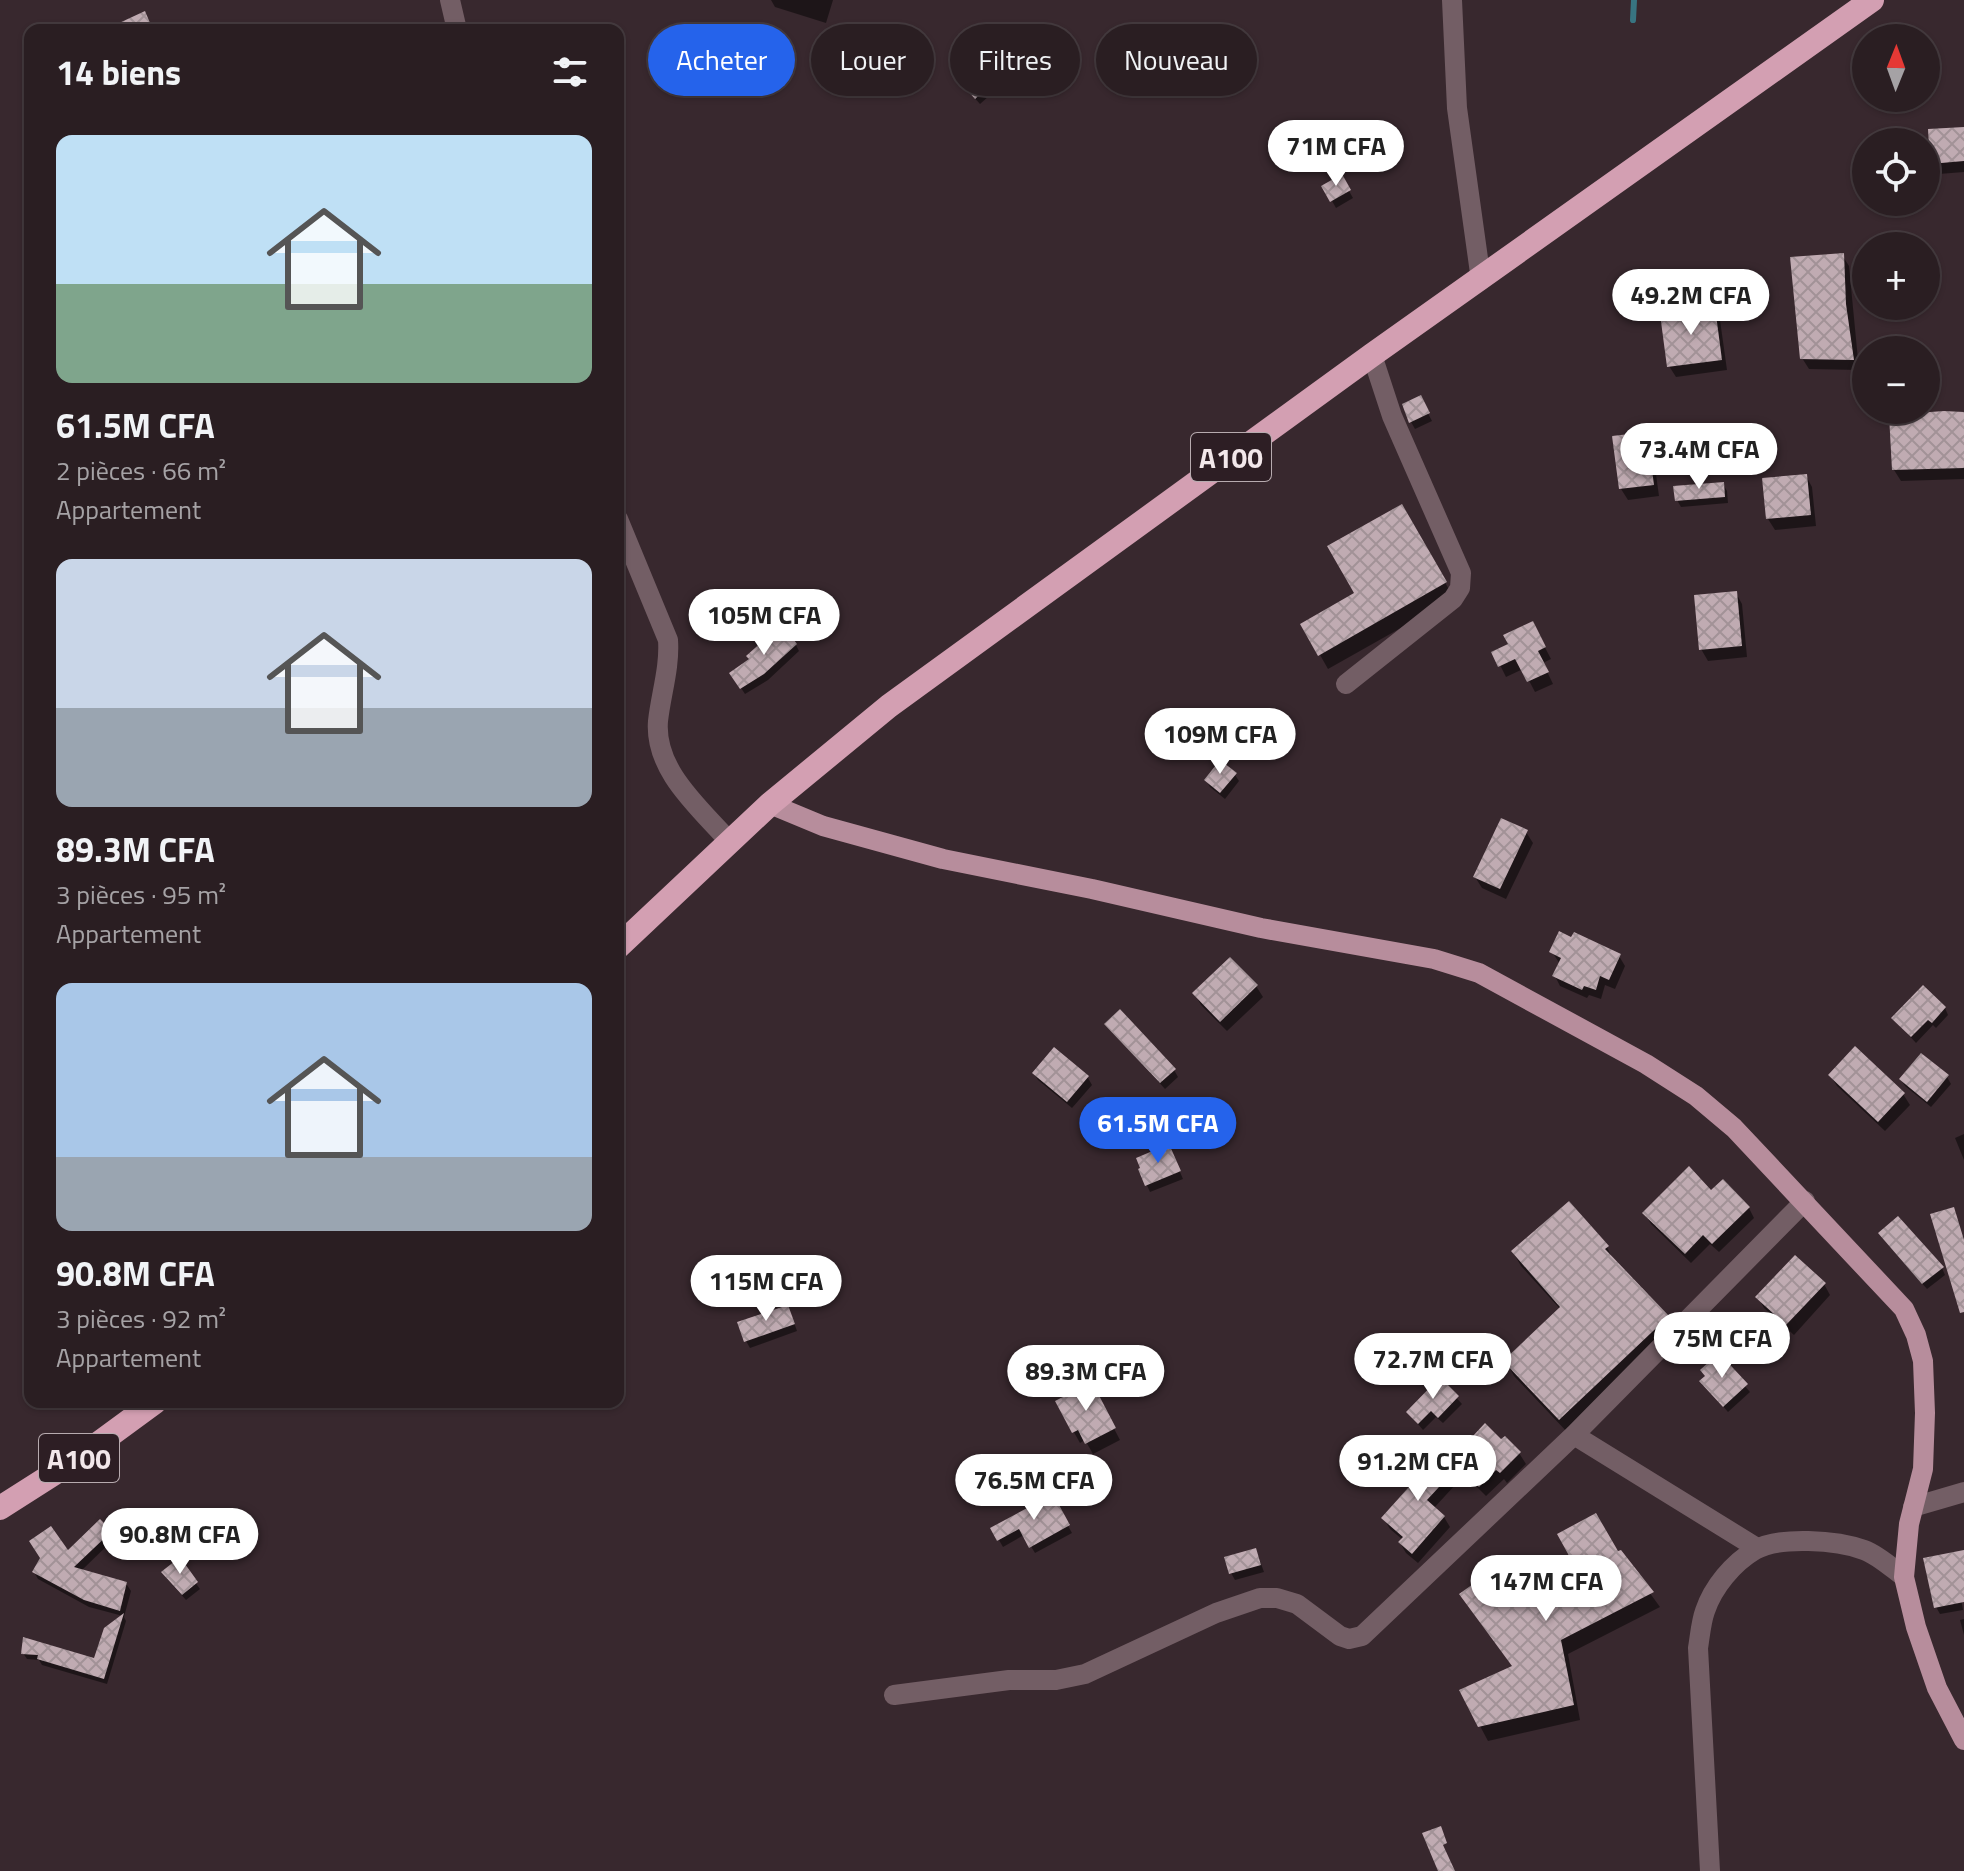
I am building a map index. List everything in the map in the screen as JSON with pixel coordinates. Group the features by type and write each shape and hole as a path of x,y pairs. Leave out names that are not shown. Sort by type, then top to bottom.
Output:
{"highway":[{"name":"A100","path":"624,941 770,804 889,706 1372,355 1872,0"},
{"name":"A100","path":"0,1508 80,1457 147,1408"}],"main road":[{"path":"770,804 823,826 943,859 1261,928 1434,959 1479,973 1646,1064 1696,1096 1734,1128 1805,1201 1904,1309 1916,1335 1923,1361 1923,1469 1913,1507 1904,1577 1916,1627 1937,1688 1964,1740"}],"street":[{"path":"450,0 456,24"},
{"path":"1452,0 1457,108 1481,280"},
{"path":"1346,684 1453,599 1460,588 1461,573 1392,416 1372,355"},
{"path":"624,534 668,640 669,652 658,720 658,739 663,759 687,794 729,841"},
{"path":"894,1695 1009,1680 1056,1680 1085,1674 1216,1613 1260,1598 1277,1598 1297,1604 1340,1636 1349,1639 1362,1636 1574,1435 1805,1201"},
{"path":"1574,1435 1757,1548"},
{"path":"1913,1507 1964,1492"},
{"path":"1710,1871 1698,1648 1704,1613 1716,1587 1757,1548 1792,1542 1828,1541 1866,1550 1904,1577"}],"building":[{"path":"145,11 150,24 117,24"},
{"path":"1964,127 1964,161 1940,163 1940,128"},
{"path":"1342,174 1351,190 1330,202 1321,186"},
{"path":"1844,253 1852,360 1800,359 1790,257"},
{"path":"1715,307 1722,360 1667,367 1660,314"},
{"path":"1421,395 1430,413 1409,423 1402,404"},
{"path":"1940,411 1964,412 1964,468 1892,470 1889,424 1940,424"},
{"path":"1647,432 1654,485 1619,489 1612,436"},
{"path":"1807,474 1811,515 1766,519 1762,478"},
{"path":"1724,482 1725,497 1675,501 1673,486"},
{"path":"1402,504 1447,582 1318,656 1300,624 1354,593 1327,546"},
{"path":"1737,591 1742,646 1699,650 1694,595"},
{"path":"1533,621 1546,647 1538,651 1549,672 1527,682 1515,659 1498,667 1491,652 1508,644 1503,635"},
{"path":"782,624 797,644 764,674 740,689 729,673 749,659 746,656"},
{"path":"1220,760 1237,773 1220,793 1204,780"},
{"path":"1501,818 1528,830 1500,889 1473,877"},
{"path":"1559,931 1571,937 1574,932 1621,954 1609,980 1600,976 1596,990 1584,986 1582,990 1552,976 1561,958 1549,952"},
{"path":"1230,957 1258,985 1220,1022 1192,993"},
{"path":"1923,985 1946,1007 1932,1023 1928,1020 1911,1037 1891,1018"},
{"path":"1120,1009 1176,1069 1160,1083 1104,1024"},
{"path":"1855,1046 1905,1093 1878,1122 1828,1075"},
{"path":"1054,1047 1089,1076 1067,1102 1032,1073"},
{"path":"1921,1053 1949,1075 1927,1102 1899,1079"},
{"path":"1169,1144 1181,1171 1145,1186 1136,1158"},
{"path":"1689,1166 1711,1190 1723,1179 1750,1207 1712,1244 1703,1235 1685,1254 1642,1213"},
{"path":"1569,1201 1609,1246 1605,1249 1669,1316 1559,1420 1503,1361 1560,1307 1511,1251"},
{"path":"1954,1207 1964,1240 1964,1312 1960,1313 1930,1214"},
{"path":"1898,1216 1944,1267 1922,1284 1878,1233"},
{"path":"1795,1255 1826,1283 1786,1325 1755,1297"},
{"path":"788,1305 795,1324 744,1342 737,1322"},
{"path":"1719,1353 1748,1384 1723,1407 1699,1381 1705,1376 1700,1370"},
{"path":"1440,1377 1459,1396 1438,1418 1431,1411 1418,1424 1406,1412"},
{"path":"1092,1382 1116,1428 1085,1444 1078,1430 1072,1433 1055,1401"},
{"path":"1485,1423 1501,1439 1505,1436 1521,1452 1500,1473 1496,1470 1479,1487 1457,1465 1478,1443 1472,1437"},
{"path":"1422,1445 1452,1473 1427,1500 1445,1516 1412,1554 1398,1542 1403,1537 1381,1518 1425,1469 1411,1457"},
{"path":"1053,1494 1070,1525 1029,1548 1019,1529 997,1541 990,1528"},
{"path":"1596,1513 1618,1551 1621,1550 1654,1592 1561,1640 1574,1705 1478,1727 1459,1690 1512,1666 1459,1594 1507,1560 1535,1594 1578,1572 1557,1534"},
{"path":"100,1519 112,1531 74,1567 127,1582 120,1611 84,1600 32,1572 40,1558 29,1541 51,1526 68,1550"},
{"path":"1256,1548 1261,1565 1229,1574 1224,1557"},
{"path":"1964,1550 1964,1602 1934,1608 1923,1558"},
{"path":"180,1557 198,1582 182,1595 161,1572"},
{"path":"124,1613 104,1679 37,1659 38,1655 21,1654 23,1637 94,1658 104,1628"},
{"path":"1441,1826 1447,1843 1443,1845 1455,1871 1438,1871 1422,1833"}],"waterway":[{"path":"1633,20 1634,0"}]}
